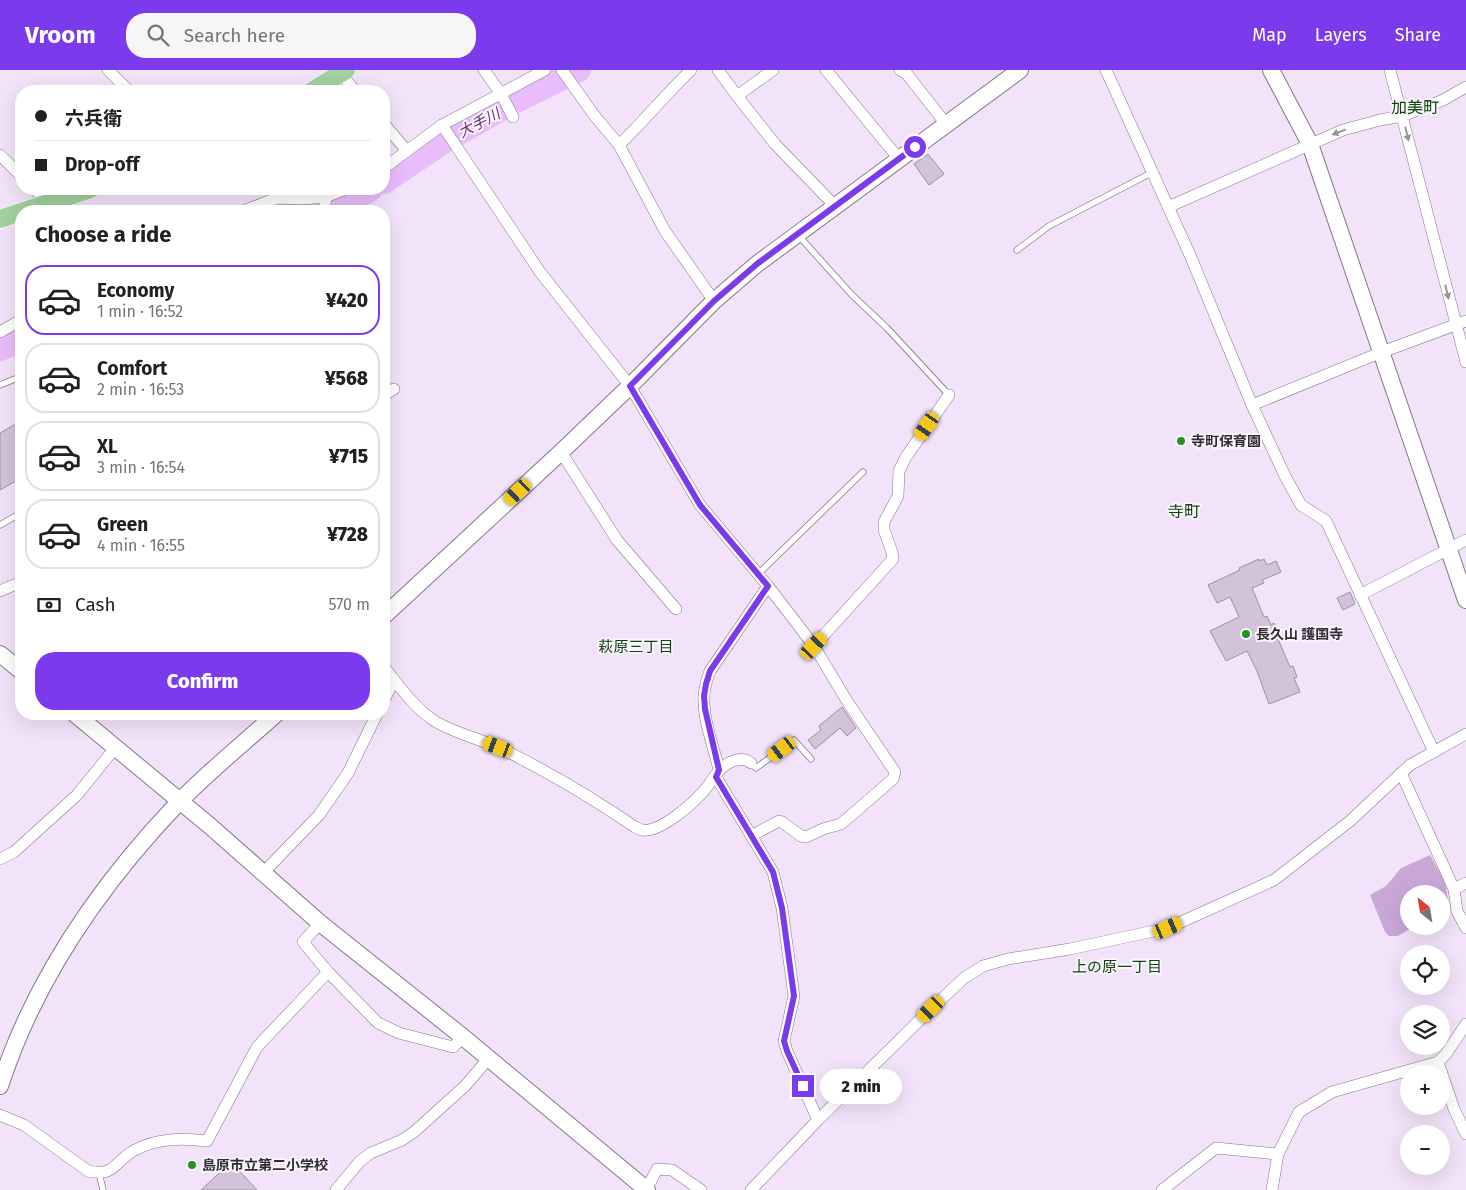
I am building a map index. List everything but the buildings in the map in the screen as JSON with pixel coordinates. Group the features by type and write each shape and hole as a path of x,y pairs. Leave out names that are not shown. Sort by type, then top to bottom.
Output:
{"main road":[{"path":"321,85 341,71"},
{"path":"57,205 78,195"},
{"path":"0,219 15,214"}],"street":[{"path":"108,70 123,85"},
{"path":"484,70 503,96 512,116"},
{"path":"390,164 444,127 503,96 545,70"},
{"path":"562,70 594,116 619,145 665,231 714,301"},
{"path":"619,145 691,70"},
{"path":"718,70 775,144 835,206"},
{"path":"737,96 773,70"},
{"path":"826,70 899,159"},
{"path":"900,70 907,74 946,124"},
{"path":"390,607 561,452 714,301 757,264 1020,70"},
{"path":"1106,70 1194,264 1252,406 1285,476 1301,505 1326,521 1434,752"},
{"path":"1272,70 1310,144 1466,600"},
{"path":"1390,70 1461,323 1466,362"},
{"path":"341,71 351,85"},
{"path":"1168,207 1343,130 1402,116 1443,100 1466,87"},
{"path":"444,127 540,272 630,386 700,505 768,586 814,646 847,701 894,769 895,774 892,780 838,826 823,829 806,837 801,836 779,821 751,836"},
{"path":"390,131 407,152"},
{"path":"0,155 15,170"},
{"path":"40,195 51,205"},
{"path":"259,205 278,198 326,203 337,195"},
{"path":"0,332 15,323"},
{"path":"1252,406 1382,352 1461,323"},
{"path":"814,646 893,559 884,530 884,522 898,496 899,471 906,457 949,395"},
{"path":"561,452 617,540 676,608"},
{"path":"1360,595 1466,540"},
{"path":"0,591 15,585"},
{"path":"768,586 710,671 704,696 705,709 718,774 751,836 773,872 782,908 794,996 784,1041 818,1120"},
{"path":"0,654 15,666"},
{"path":"390,675 433,720 498,747 546,772 587,794 642,830 657,827 672,819 702,793 718,774 735,761 742,759 751,763"},
{"path":"390,688 394,680"},
{"path":"82,720 210,826 320,923 489,1058 645,1190 652,1181 657,1169 672,1170 701,1190"},
{"path":"0,1086 19,1034 56,960 108,884 131,855 180,801 269,720"},
{"path":"263,873 319,815 348,773 374,720"},
{"path":"751,1190 818,1120 964,978 983,966 1008,959 1070,949 1168,928 1274,880 1350,822 1410,765 1466,734"},
{"path":"0,859 14,852 78,795 115,748"},
{"path":"1401,774 1454,889 1457,911 1466,928"},
{"path":"1454,889 1466,883"},
{"path":"320,923 304,942 328,972 367,1014 385,1027 399,1033 453,1047 463,1037"},
{"path":"0,1115 24,1125 88,1171 99,1173 110,1171 133,1151 151,1143 186,1139 207,1142 257,1047 328,972"},
{"path":"1272,1190 1278,1154 1299,1112 1332,1092 1438,1062 1446,1054 1466,1024"},
{"path":"336,1190 360,1161 371,1153 396,1143 414,1132 465,1086 489,1058"},
{"path":"1438,1062 1454,1109 1466,1134"},
{"path":"1162,1190 1216,1148 1278,1154"}],"lane":[{"path":"1016,250 1049,226 1153,172"},
{"path":"797,234 852,295 887,328 949,395"},
{"path":"0,385 15,379"},
{"path":"758,574 863,472"},
{"path":"0,525 15,516"},
{"path":"751,763 756,768 794,740 811,759"},
{"path":"99,1173 103,1190"}],"shaded area":[{"path":"1430,855 1446,885 1400,885 1400,935 1389,936 1385,932 1370,895 1386,886 1401,868"}],"waterway":[{"name":"大手川","path":"390,178 445,141 512,103 579,70"},
{"name":"大手川","path":"336,205 345,204 361,195"},
{"name":"大手川","path":"0,349 15,343"}],"place":[{"name":"寺町保育園","path":"1181,441"},
{"name":"長久山 護国寺","path":"1246,634"},
{"name":"島原市立第二小学校","path":"192,1165"}],"district":[{"name":"加美町","path":"1415,107"},
{"name":"寺町","path":"1184,511"},
{"name":"萩原三丁目","path":"636,647"},
{"name":"上の原一丁目","path":"1117,967"}],"route":[{"path":"803,1086 784,1041 794,996 782,908 773,872 716,777 719,770 705,709 704,696 710,671 768,586 700,505 630,386 714,301 757,264 915,147"}]}
